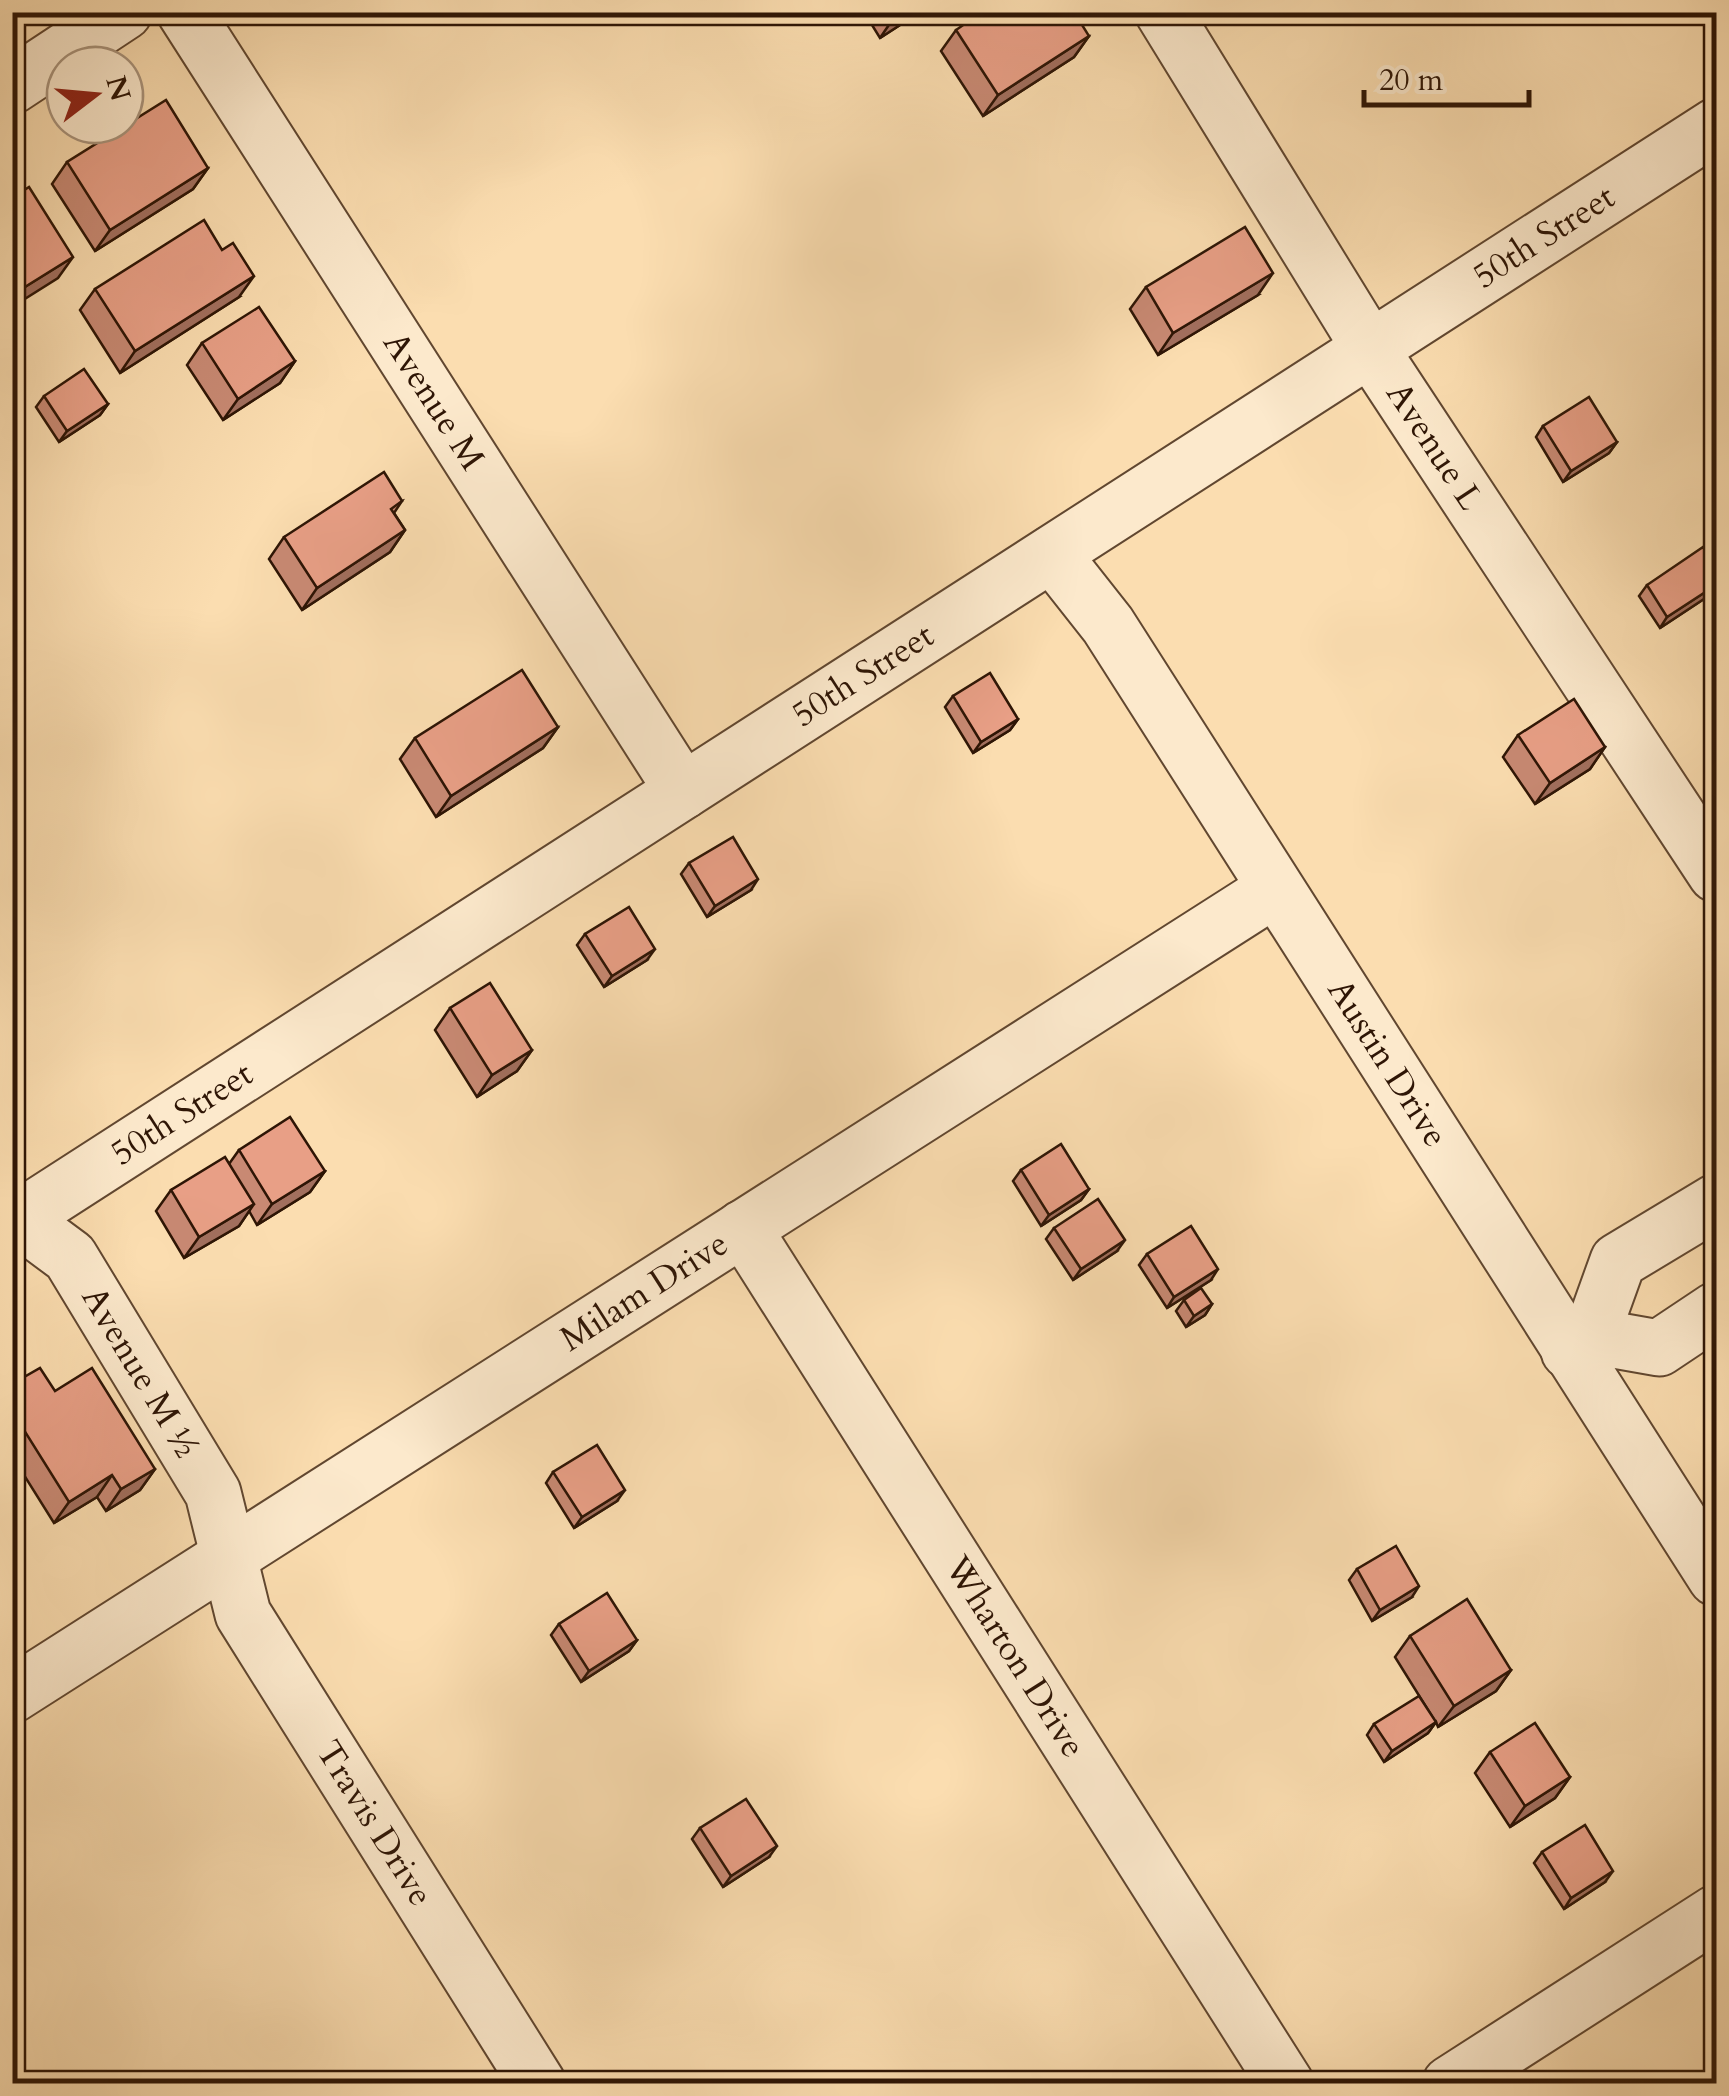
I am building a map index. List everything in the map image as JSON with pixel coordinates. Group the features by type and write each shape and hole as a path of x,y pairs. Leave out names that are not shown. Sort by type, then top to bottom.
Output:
{"street":[{"path":"12,86 124,12"},
{"name":"Avenue M","path":"185,12 683,791"},
{"name":"Avenue L","path":"1163,12 1371,350 1716,874"},
{"name":"50th Street","path":"15,1219 1716,126"},
{"name":"Austin Drive","path":"1052,554 1108,625 1275,890 1580,1344 1716,1578"},
{"name":"Milam Drive","path":"12,1694 1275,890"},
{"path":"1716,1202 1618,1261 1580,1344 1659,1348 1716,1310"},
{"name":"Avenue M ½","path":"15,1219 70,1257 214,1492 229,1554"},
{"name":"Wharton Drive","path":"743,1228 1286,2084"},
{"name":"Travis Drive","path":"229,1554 242,1614 538,2084"},
{"path":"1450,2084 1716,1913"}],"building":[{"path":"982,12 1074,12 1089,36 998,95 956,30"},
{"path":"166,100 208,168 110,230 67,162 94,145 145,145 145,113"},
{"path":"29,187 73,257 12,295 12,198"},
{"path":"204,220 222,250 233,243 254,276 135,351 95,289"},
{"path":"1245,227 1273,273 1173,333 1146,287"},
{"path":"259,307 295,361 238,399 202,343"},
{"path":"84,369 108,404 67,431 44,396"},
{"path":"1589,397 1617,442 1571,471 1543,426"},
{"path":"384,472 402,501 391,509 405,530 317,588 284,537"},
{"path":"1703,547 1716,568 1716,585 1667,617 1647,585"},
{"path":"522,670 558,727 451,796 415,738"},
{"path":"990,673 1018,719 981,742 953,696"},
{"path":"1574,699 1605,747 1550,783 1518,735"},
{"path":"733,837 758,879 715,906 689,863"},
{"path":"629,907 655,949 612,976 585,934"},
{"path":"490,983 532,1050 492,1075 450,1008"},
{"path":"290,1117 325,1171 272,1204 239,1150"},
{"path":"1061,1144 1089,1189 1049,1215 1021,1170"},
{"path":"225,1157 254,1204 199,1237 171,1190"},
{"path":"1098,1199 1125,1240 1081,1269 1054,1228"},
{"path":"1191,1226 1218,1269 1174,1297 1147,1254"},
{"path":"1201,1288 1212,1304 1194,1316 1184,1300"},
{"path":"40,1368 55,1391 92,1368 155,1469 121,1489 112,1475 69,1502 12,1411 12,1384"},
{"path":"597,1445 625,1490 582,1517 553,1472"},
{"path":"1396,1546 1419,1586 1380,1610 1357,1569"},
{"path":"607,1593 637,1640 589,1671 559,1624"},
{"path":"1467,1599 1511,1670 1454,1706 1410,1636"},
{"path":"1419,1696 1436,1722 1392,1751 1374,1724"},
{"path":"1535,1723 1570,1777 1525,1806 1490,1752"},
{"path":"746,1799 777,1846 731,1876 700,1828"},
{"path":"1585,1825 1613,1871 1571,1898 1542,1852"}]}
